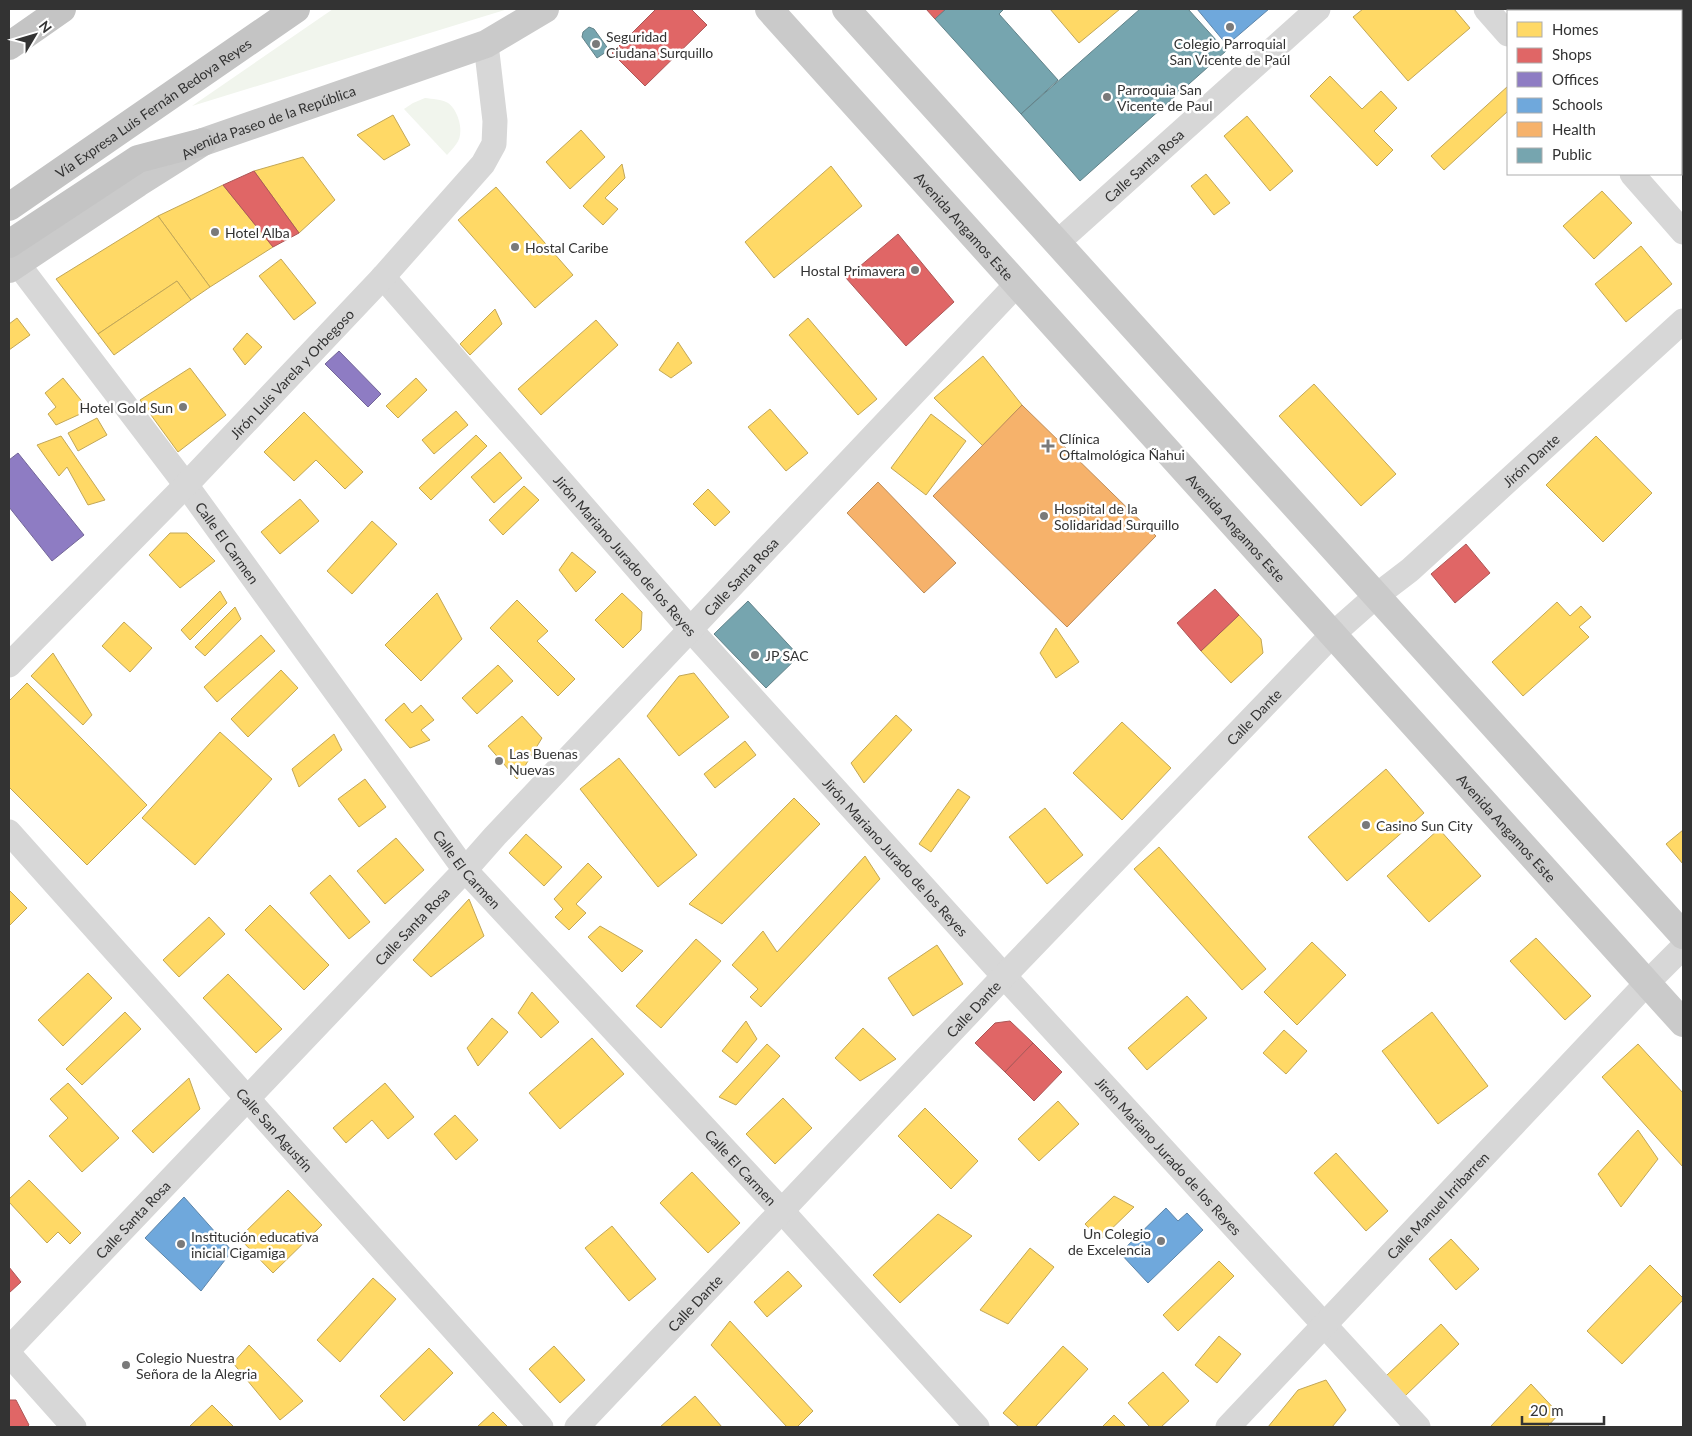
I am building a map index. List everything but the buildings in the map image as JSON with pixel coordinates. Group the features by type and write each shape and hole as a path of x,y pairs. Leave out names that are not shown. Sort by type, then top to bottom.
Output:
{"highway":[{"path":"9,46 62,9"},
{"name":"Vía Expresa Luis Fernán Bedoya Reyes","path":"9,207 296,9"},
{"path":"12,258 138,159 203,142"}],"main road":[{"name":"Avenida Paseo de la República","path":"203,142 486,44 539,13 566,9"},
{"name":"Avenida Angamos Este","path":"769,9 1683,1024"},
{"path":"846,9 1683,936"}],"street":[{"name":"Calle Santa Rosa","path":"1058,242 1318,9"},
{"path":"1486,9 1507,33"},
{"name":"Jirón Luis Varela y Orbegoso","path":"9,665 186,485 383,277 483,164 494,144 495,121 486,44"},
{"path":"1633,175 1683,232"},
{"name":"Calle El Carmen","path":"12,258 186,485 465,870 782,1210 977,1427"},
{"name":"Jirón Mariano Jurado de los Reyes","path":"383,277 690,629 1004,976 1418,1427"},
{"name":"Calle Santa Rosa","path":"9,1349 465,870 690,629 1018,284"},
{"name":"Jirón Dante","path":"1376,596 1410,570 1683,320"},
{"name":"Calle Dante","path":"577,1427 1004,976 1333,634 1376,596"},
{"name":"Calle San Agustín","path":"9,832 541,1427"},
{"name":"Calle Manuel Irribarren","path":"1228,1427 1647,983 1683,948"},
{"path":"9,1354 74,1427"}],"shaded area":[{"path":"333,9 508,9 192,106"},
{"path":"425,98 448,103 454,109 458,118 460,127 459,138 447,155 404,109"}],"place":[{"name":"Colegio Parroquial San Vicente de Paúl","path":"1230,27"},
{"name":"Seguridad Ciudana Surquillo","path":"596,44"},
{"name":"Parroquia San Vicente de Paul","path":"1107,97"},
{"name":"Hotel Alba","path":"215,232"},
{"name":"Hostal Caribe","path":"515,247"},
{"name":"Hostal Primavera","path":"915,270"},
{"name":"Hotel Gold Sun","path":"183,407"},
{"name":"Clínica Oftalmológica Ñahui","path":"1048,446"},
{"name":"Hospital de la Solidaridad Surquillo","path":"1044,516"},
{"name":"JP SAC","path":"755,655"},
{"name":"Las Buenas Nuevas","path":"499,761"},
{"name":"Casino Sun City","path":"1366,825"},
{"name":"Un Colegio de Excelencia","path":"1161,1241"},
{"name":"Institución educativa inicial Cigamiga","path":"181,1244"},
{"name":"Colegio Nuestra Señora de la Alegria","path":"126,1365"}]}
